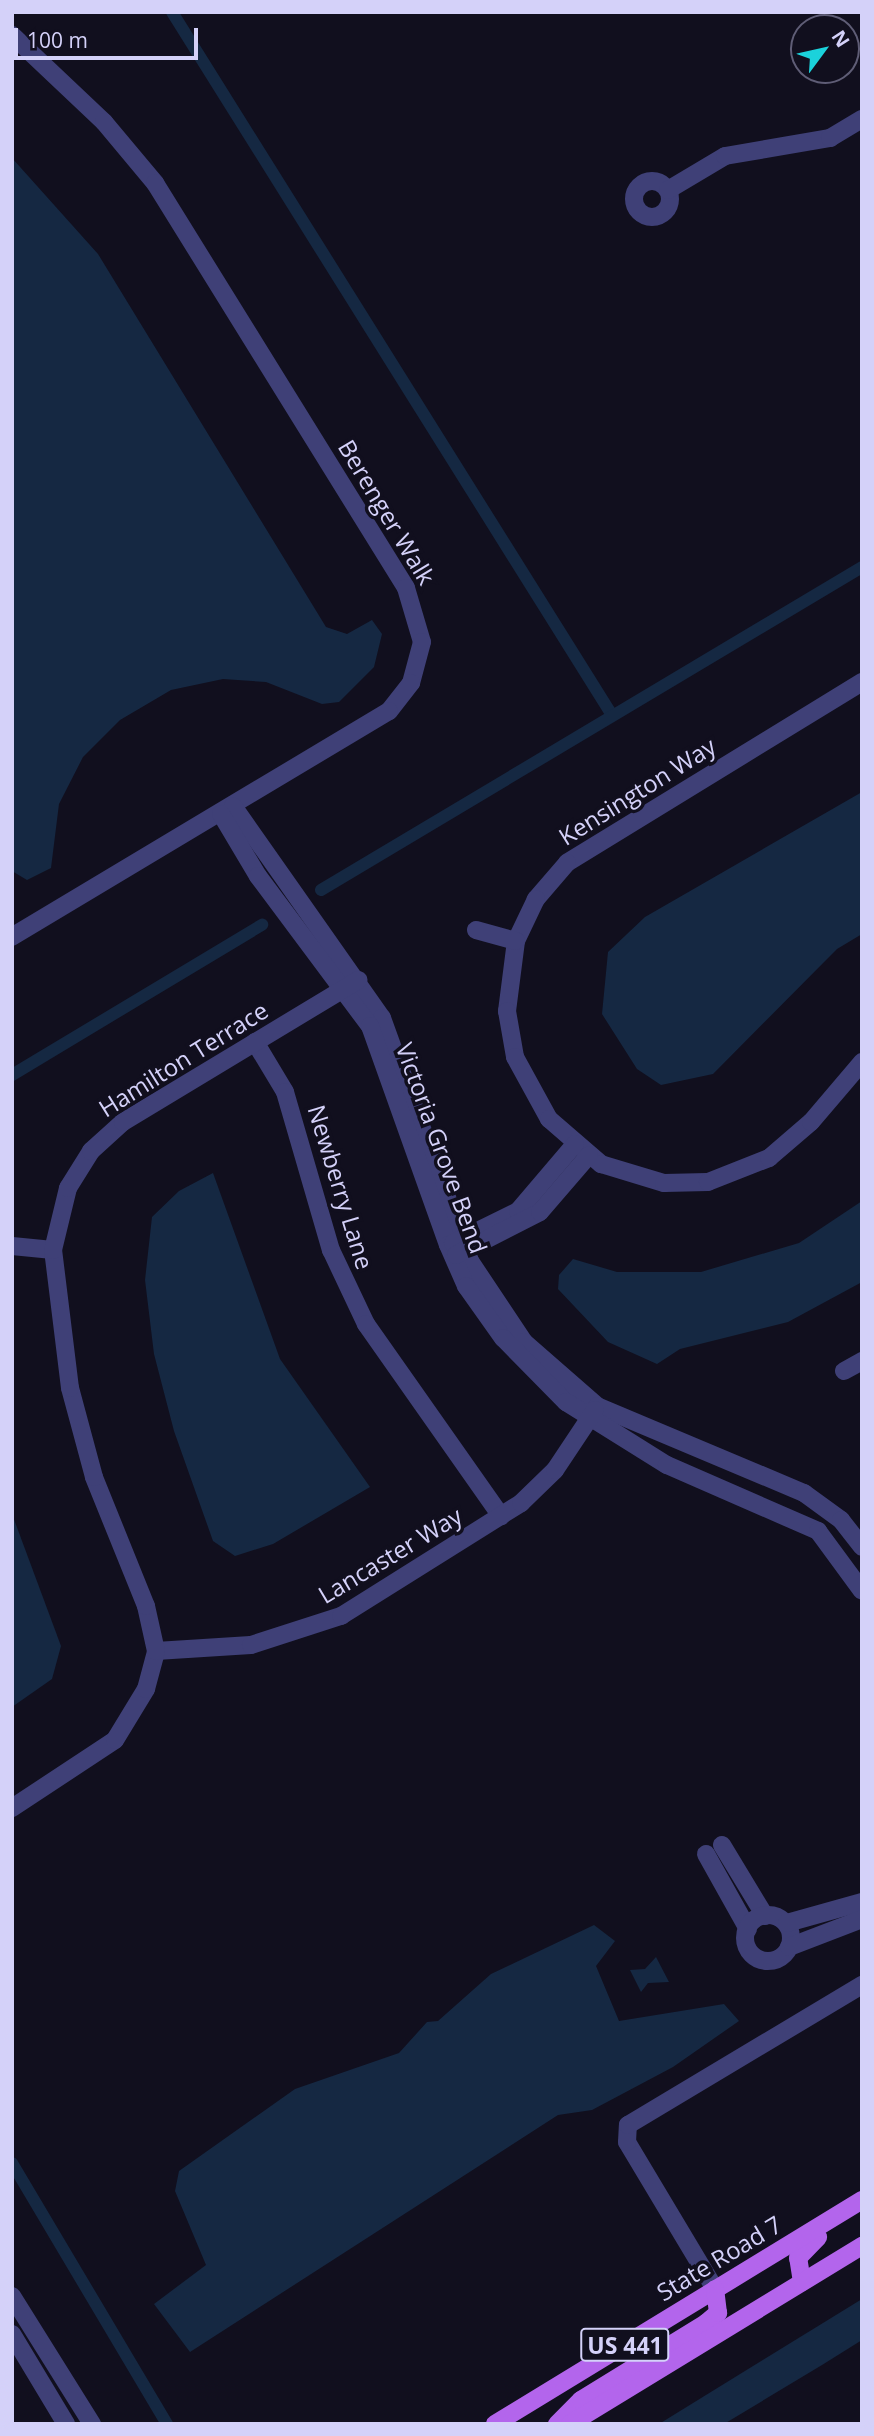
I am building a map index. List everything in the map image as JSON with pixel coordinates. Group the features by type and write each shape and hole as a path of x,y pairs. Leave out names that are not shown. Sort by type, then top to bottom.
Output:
{"main road":[{"name":"State Road 7","path":"495,2424 862,2201"},
{"path":"802,2282 797,2258 805,2245 862,2201"},
{"name":"US 441","path":"570,2424 862,2246"},
{"path":"556,2424 581,2400 718,2313 715,2289"}],"street":[{"name":"Berenger Walk","path":"12,35 104,122 155,183 415,605 418,663 389,712 12,937"},
{"path":"668,190 725,156 830,138 862,119"},
{"name":"Kensington Way","path":"862,682 567,863 537,899 516,941 507,1011 515,1058 535,1100 582,1150 621,1173 664,1183 729,1177 786,1145 862,1062"},
{"name":"Victoria Grove Bend","path":"227,810 352,984 408,1077 457,1248 524,1342 594,1412 667,1465 795,1517 831,1543 862,1591"},
{"path":"477,930 516,941"},
{"name":"Hamilton Terrace","path":"156,1651 146,1606 80,1433 61,1342 53,1250 68,1188 106,1136 352,984"},
{"name":"Newberry Lane","path":"255,1042 285,1092 331,1250 366,1324 501,1516"},
{"path":"457,1248 527,1204 582,1150"},
{"path":"12,1246 53,1250"},
{"path":"844,1371 862,1361"},
{"name":"Victoria Grove Bend","path":"594,1412 804,1493 856,1527 862,1547"},
{"name":"Lancaster Way","path":"156,1651 230,1648 312,1629 501,1516 555,1470 594,1412"},
{"path":"831,1543 856,1527"},
{"path":"842,1559 862,1547"},
{"path":"12,1808 115,1740 138,1708 156,1651"},
{"path":"722,1845 765,1916 787,1923 862,1902"},
{"path":"706,1854 748,1929"},
{"path":"765,1916 748,1929 745,1939 752,1957 772,1960 789,1947 862,1919"},
{"path":"787,1923 789,1947"},
{"path":"715,2289 627,2142 628,2125 862,1985"},
{"path":"12,2296 92,2424"},
{"path":"12,2334 66,2424"}],"water":[{"path":"12,158 98,254 326,627 347,634 372,620 382,634 374,667 339,702 322,704 266,682 223,679 171,690 120,720 83,757 59,804 51,868 27,880 12,871"},
{"path":"862,792 862,934 837,949 713,1074 661,1085 637,1069 602,1014 608,952 645,917"},
{"path":"213,1173 280,1359 370,1487 273,1544 235,1556 213,1541 174,1431 154,1354 145,1280 152,1217 179,1191"},
{"path":"862,1201 862,1282 788,1322 680,1349 657,1364 608,1342 558,1289 559,1275 573,1259 617,1272 701,1272 799,1243"},
{"path":"12,1514 61,1646 52,1679 12,1707"},
{"path":"594,1925 615,1941 596,1966 619,2021 724,2004 739,2021 673,2067 592,2110 558,2115 190,2352 154,2304 206,2265 175,2191 179,2171 295,2089 399,2053 427,2022 438,2021 491,1974"},
{"path":"656,1957 669,1982 648,1983 641,1992 630,1970 645,1969"},
{"path":"862,2299 862,2340 822,2365 724,2424 659,2424"}],"waterway":[{"path":"172,12 612,715"},
{"path":"321,890 862,567"},
{"path":"12,1075 262,925"},
{"path":"12,2163 167,2424"}]}
